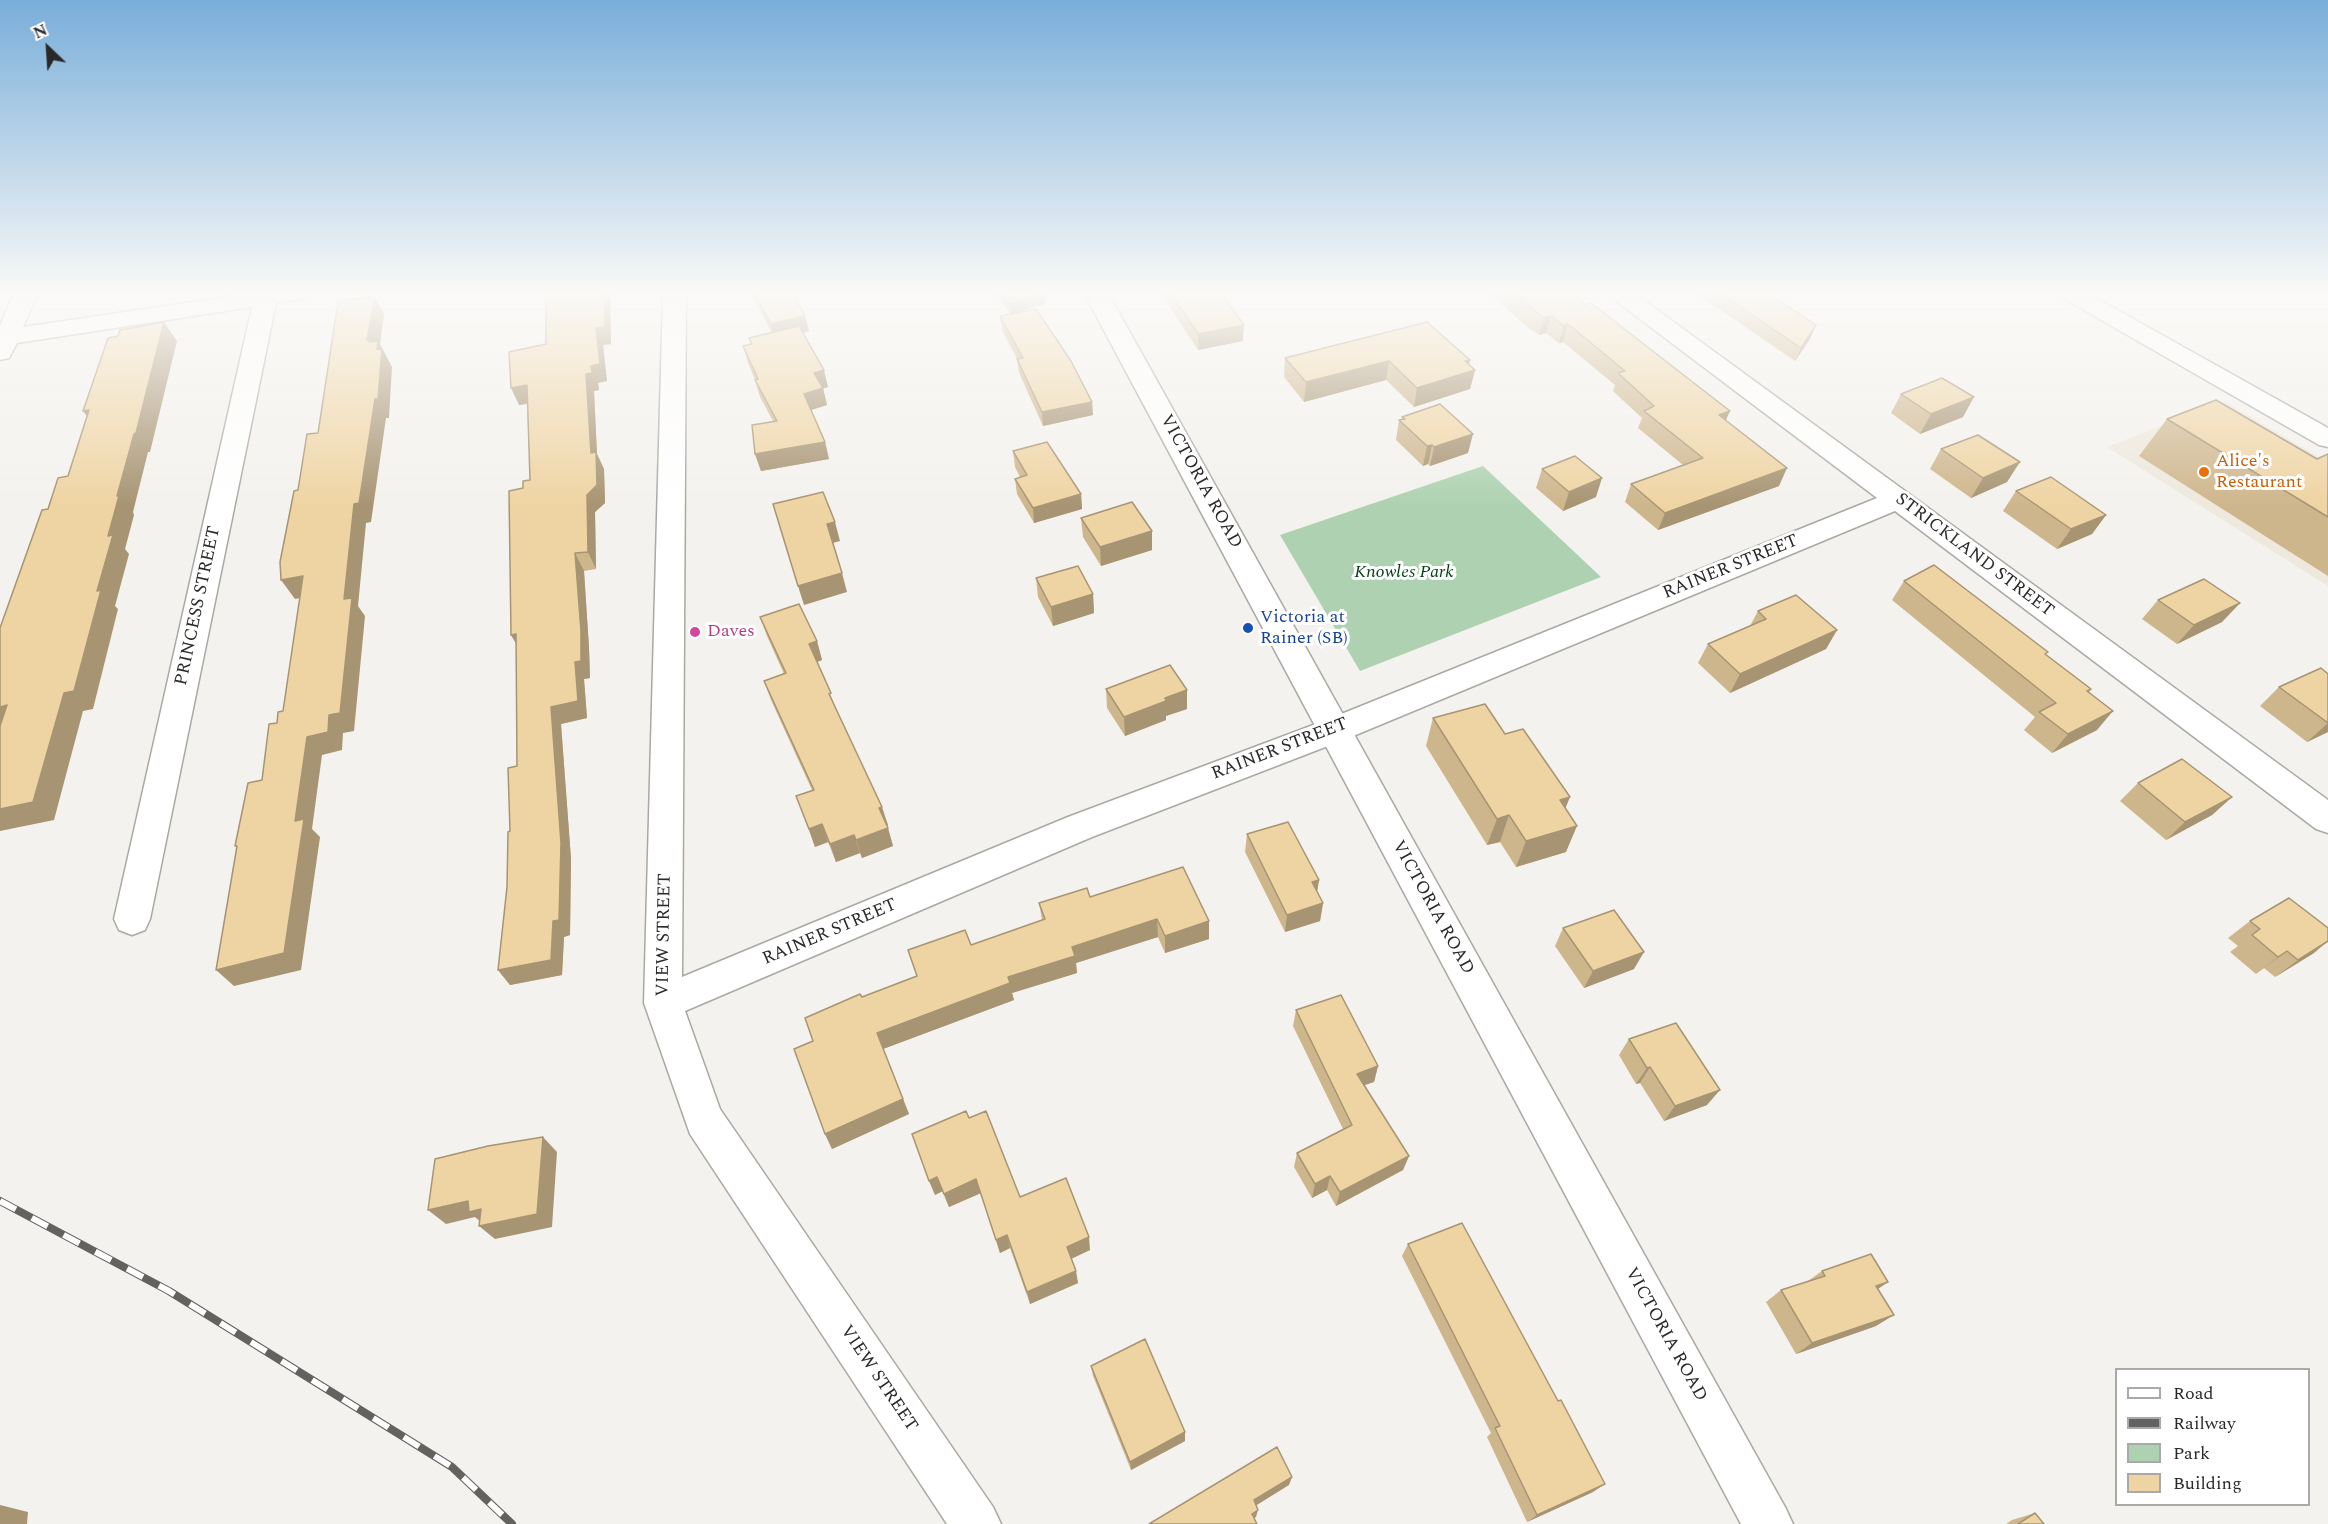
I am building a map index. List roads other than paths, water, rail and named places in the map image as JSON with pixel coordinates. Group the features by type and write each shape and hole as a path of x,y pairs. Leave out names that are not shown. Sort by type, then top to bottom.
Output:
{"main road":[{"name":"PRINCESS STREET","path":"132,919 251,364"},
{"name":"VIEW STREET","path":"673,364 663,1004 704,1120 976,1524"},
{"name":"VICTORIA ROAD","path":"1135,364 1768,1524"},
{"name":"STRICKLAND STREET","path":"1716,364 2328,819"},
{"path":"2196,364 2328,439"},
{"name":"RAINER STREET","path":"663,1004 1080,827 1335,730 1898,500"}],"railway":[{"path":"0,1201 169,1291 452,1467 512,1524"}],"place":[{"name":"Alice's Restaurant","path":"2204,472"},
{"name":"Victoria at Rainer (SB)","path":"1248,628"},
{"name":"Daves","path":"695,632"}],"park label":[{"name":"Knowles Park","path":"1404,573"}]}
